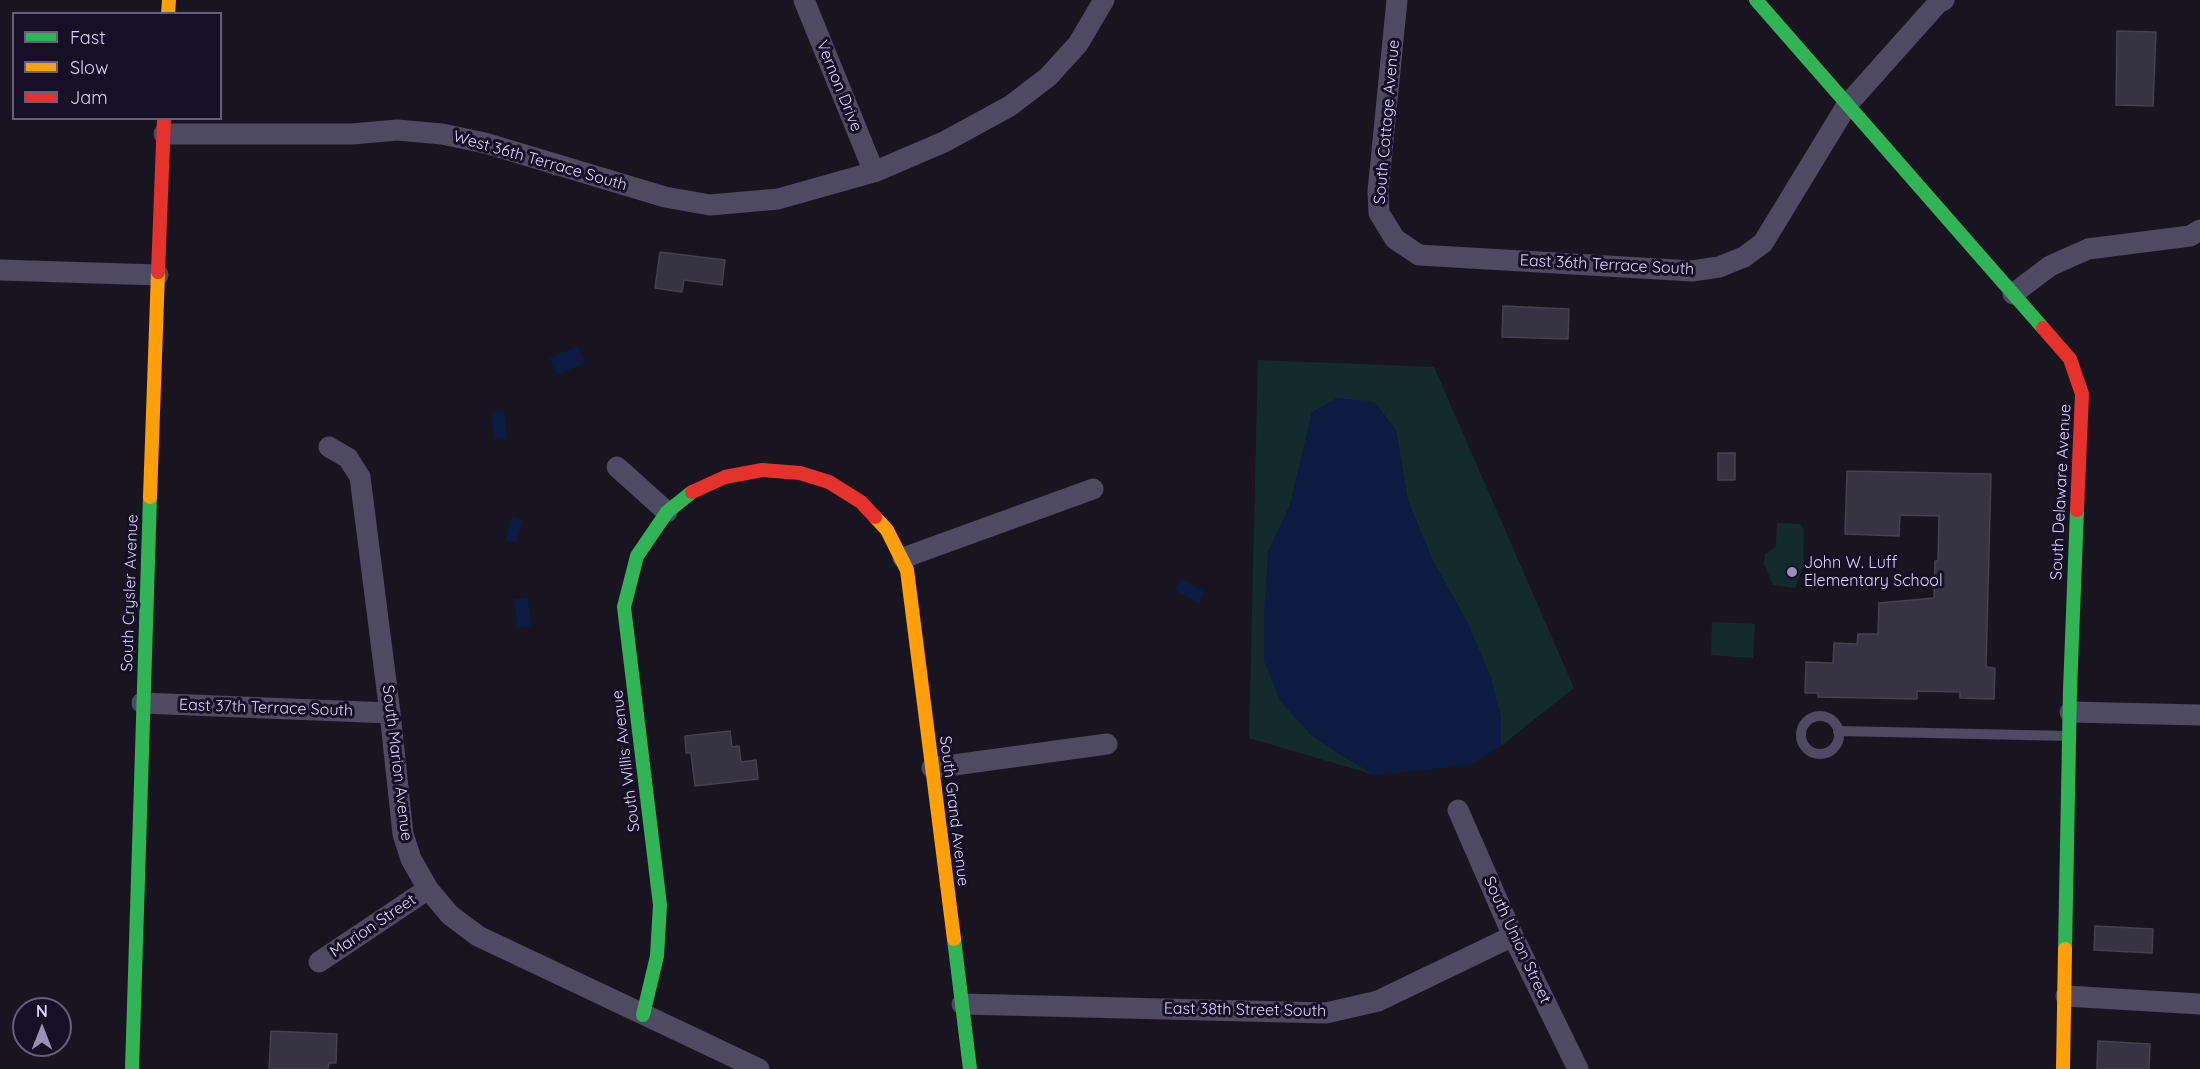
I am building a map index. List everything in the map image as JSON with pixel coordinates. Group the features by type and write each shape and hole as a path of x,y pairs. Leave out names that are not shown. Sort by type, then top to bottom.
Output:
{"street":[{"name":"Vernon Drive","path":"804,0 874,172"},
{"name":"West 36th Terrace South","path":"164,126 352,134 397,130 441,134 485,143 665,197 710,205 778,199 874,172 944,142 1010,106 1048,77 1078,44 1104,0"},
{"name":"South Cottage Avenue","path":"1395,239 1379,213 1378,191 1397,0"},
{"name":"South Delaware Avenue","path":"1756,0 2070,359 2082,394 2070,712 2063,1069"},
{"name":"East 36th Terrace South","path":"1395,239 1419,255 1692,271 1719,267 1743,257 1763,243 1847,105 1938,3 1944,0"},
{"name":"South Crysler Avenue","path":"132,1069 142,703 164,126"},
{"path":"2013,294 2050,266 2088,249 2190,236 2200,230"},
{"path":"0,270 158,275"},
{"name":"South Marion Avenue","path":"329,447 348,458 360,477 403,834 411,859 428,889 450,915 478,936 754,1068"},
{"path":"617,466 667,512"},
{"name":"South Willis Avenue","path":"643,1015 657,956 660,904 624,607 637,556 667,512 690,493 725,477 762,470 800,473 829,482 861,502 887,530 903,558"},
{"path":"903,558 1092,489"},
{"name":"South Grand Avenue","path":"903,558 907,570 970,1069"},
{"name":"East 37th Terrace South","path":"142,703 390,713"},
{"path":"2070,712 2200,715"},
{"path":"932,768 1107,744"},
{"name":"South Union Street","path":"1458,810 1513,936 1578,1069"},
{"name":"Marion Street","path":"319,962 428,889"},
{"name":"East 38th Street South","path":"962,1004 1326,1013 1378,1001 1513,936"},
{"path":"2066,996 2200,1004"}],"lane":[{"path":"1838,731 2070,736"}],"green space":[{"path":"1258,360 1434,367 1574,688 1501,746 1501,717 1468,624 1432,559 1408,501 1396,430 1312,413 1290,505 1268,552 1309,733 1375,775 1249,738"},
{"path":"1777,523 1800,524 1804,530 1803,567 1795,588 1773,585 1764,564 1765,554 1776,547"},
{"path":"1712,622 1755,624 1753,658 1711,655"}],"water":[{"path":"578,346 585,363 557,375 549,358"},
{"path":"1337,398 1375,402 1396,430 1408,501 1432,559 1468,624 1491,677 1501,717 1501,746 1471,765 1375,775 1309,733 1280,701 1264,661 1268,552 1290,505 1312,412"},
{"path":"504,410 507,439 494,440 491,412"},
{"path":"512,516 523,519 516,543 505,540"},
{"path":"1181,579 1205,592 1199,603 1174,590"},
{"path":"528,598 531,626 517,627 514,599"}],"building":[{"path":"2117,31 2156,32 2153,106 2116,105"},
{"path":"660,252 725,260 722,285 684,280 682,292 655,288"},
{"path":"1503,306 1569,309 1568,339 1502,337"},
{"path":"1718,453 1735,453 1735,480 1718,480"},
{"path":"1847,471 1991,474 1986,667 1995,668 1994,699 1960,698 1960,692 1917,691 1917,699 1818,697 1818,693 1805,693 1806,662 1833,663 1834,643 1857,644 1858,634 1878,634 1879,603 1934,598 1939,516 1900,515 1899,536 1845,534"},
{"path":"730,731 732,747 739,746 741,762 756,760 758,779 695,786 691,753 686,753 685,736"},
{"path":"2095,926 2153,929 2152,953 2094,950"},
{"path":"271,1031 337,1034 336,1063 329,1063 328,1069 269,1069"},
{"path":"2098,1041 2150,1044 2149,1069 2097,1069"}],"traffic: fast":[{"path":"1756,0 2043,328"},
{"path":"643,1015 657,956 660,905 624,607 637,556 667,512 692,492"},
{"path":"132,1069 150,497"},
{"path":"2065,949 2070,690 2077,510"},
{"path":"954,939 970,1069"}],"traffic: slow":[{"path":"168,12 169,0"},
{"path":"150,497 158,272"},
{"path":"875,517 887,530 907,570 954,939"},
{"path":"2063,1069 2065,949"}],"traffic: jam":[{"path":"158,272 164,120"},
{"path":"2043,328 2070,359 2082,394 2077,510"},
{"path":"692,492 725,477 762,470 800,473 829,482 861,502 875,517"}],"place":[{"name":"John W. Luff Elementary School","path":"1792,572"}]}
